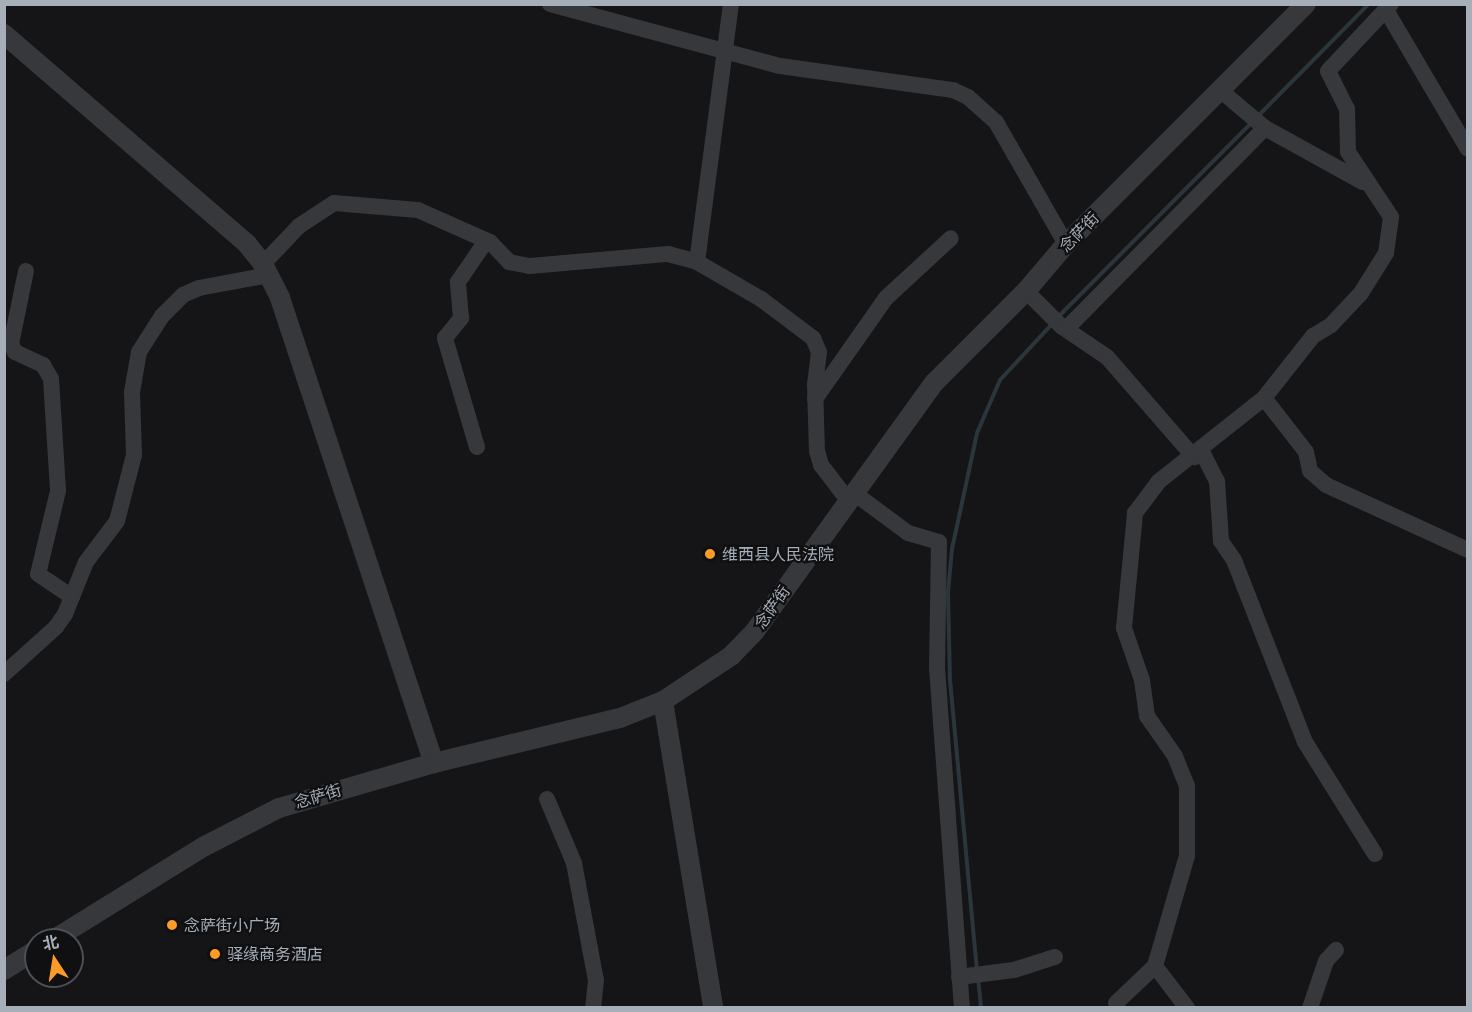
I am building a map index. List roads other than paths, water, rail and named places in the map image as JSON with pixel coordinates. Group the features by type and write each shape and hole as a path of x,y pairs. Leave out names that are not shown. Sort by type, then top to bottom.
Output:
{"street":[{"path":"550,4 724,53 780,66 953,90 968,97 996,122 1066,244"},
{"path":"697,262 731,4"},
{"name":"念萨街","path":"72,928 203,847 279,808 434,763 620,718 663,701 732,656 755,631 934,383 1026,291 1066,244 1306,4"},
{"path":"1116,1003 1155,966 1187,856 1187,786 1175,756 1147,716 1142,680 1124,628 1135,513 1158,482 1198,453 1228,424 1264,398 1313,336 1331,325 1361,293 1386,253 1391,217 1348,152 1347,109 1328,71 1388,7 1467,149"},
{"path":"4,34 247,244 266,270 338,470 434,763"},
{"path":"1220,90 1243,112 1263,126 1371,187"},
{"path":"1059,323 1263,126"},
{"path":"4,674 56,627 72,597 86,562 117,521 134,455 132,392 140,352 162,316 183,295 199,288 266,270 299,226 334,203 418,210 486,241 509,262 530,266 668,254 697,262 761,299 813,338 819,352 815,432 821,465 851,496 908,533 939,542 937,668 962,1008"},
{"path":"815,399 886,298 951,238"},
{"path":"477,447 445,338 461,318 458,282 486,241"},
{"path":"26,271 11,344 21,355 43,365 51,378 58,491 38,574 72,597"},
{"path":"1026,291 1059,323 1107,357 1198,453 1217,481 1221,541 1238,570 1305,742 1375,854"},
{"path":"1264,398 1306,452 1310,471 1326,485 1467,550"},
{"path":"663,701 713,1008"},
{"path":"547,799 574,864 596,980 593,1008"},
{"path":"1310,1008 1326,961 1336,950"},
{"path":"959,977 991,973 1055,957"},
{"path":"4,970 24,958"},
{"path":"1155,966 1187,1008"}],"waterway":[{"path":"1258,116 1369,4"},
{"path":"1059,316 1253,121"},
{"path":"977,971 950,681 948,592 952,549 977,433 1000,380 1052,324"},
{"path":"978,978 981,1008"}],"place":[{"name":"维西县人民法院","path":"710,554"},
{"name":"念萨街小广场","path":"172,925"},
{"name":"驿缘商务酒店","path":"215,954"}]}
